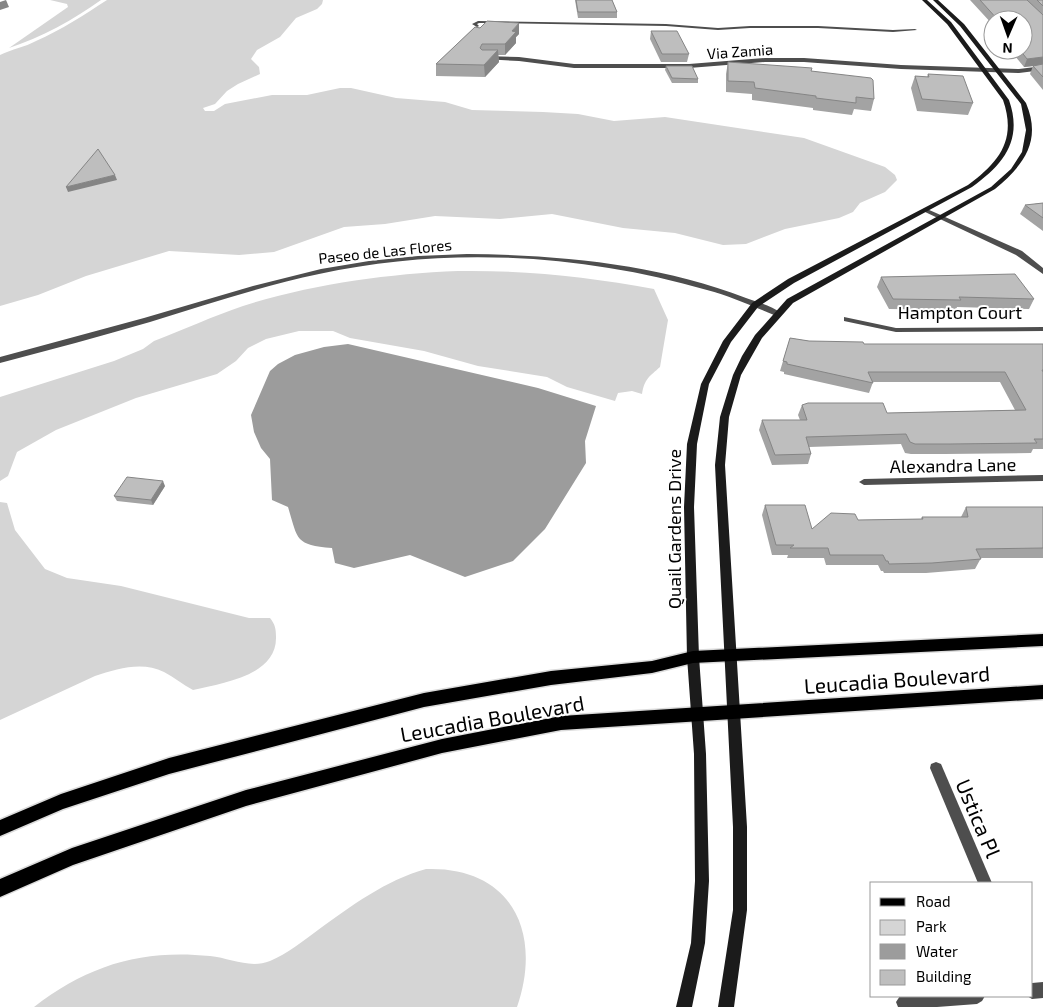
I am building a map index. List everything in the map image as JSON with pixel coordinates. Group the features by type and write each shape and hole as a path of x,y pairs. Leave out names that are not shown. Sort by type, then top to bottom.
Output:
{"main road":[{"name":"Quail Gardens Drive","path":"684,1007 698,943 702,881 689,507 692,444 705,384 727,340 755,305 791,281 982,178 1005,153 1012,134 1012,112 1006,100 949,23 924,0"},
{"path":"726,1007 740,910 740,827 729,656 720,465 721,437 728,396 737,373 753,345 790,301 993,188 1012,173 1025,153 1030,135 1024,104 962,25 935,0"},
{"name":"Leucadia Boulevard","path":"0,828 61,802 169,766 424,700 550,678 652,667 693,657 1043,640"},
{"name":"Leucadia Boulevard","path":"0,888 72,857 246,798 442,746 561,723 1043,692"}],"street":[{"path":"477,26 474,24 478,22 525,22 666,25 718,29 818,27 893,31 914,30"},
{"name":"Via Zamia","path":"484,58 519,59 574,66 689,66 765,60 804,60 901,67 984,70 1019,71 1043,68"},
{"path":"925,210 1019,253 1043,272"},
{"name":"Paseo de Las Flores","path":"0,360 146,320 272,282 331,270 418,259 513,256 596,264 678,280 712,289 778,313"},
{"name":"Hampton Court","path":"847,319 896,330 1043,329"},
{"name":"Alexandra Lane","path":"864,482 1043,478"},
{"name":"Ustica Pl","path":"936,768 986,882"},
{"path":"904,1002 965,997"}],"green space":[{"path":"50,0 101,0 57,27 9,48 68,7 67,4"},
{"path":"107,0 323,0 317,9 296,18 280,37 257,50 251,59 259,67 260,74 227,91 215,104 203,108 205,111 214,111 225,104 272,95 307,95 340,88 351,88 396,98 445,102 472,110 578,114 614,121 665,117 804,138 885,167 895,175 897,180 885,192 860,203 853,212 839,218 785,229 746,244 723,245 675,233 623,228 552,214 500,219 435,216 385,224 344,227 274,252 239,255 169,251 86,276 38,295 0,306 0,55 54,32"},
{"path":"458,271 557,275 654,289 668,320 660,367 646,381 642,394 632,391 618,393 615,401 567,387 547,377 478,366 424,351 350,338 333,331 299,331 266,339 248,348 236,361 217,374 136,398 56,430 17,452 8,476 0,481 0,397 114,361 143,349 154,341 243,306 269,298 349,281"},
{"path":"0,502 7,503 15,530 45,569 67,578 121,586 249,618 270,618 274,625 276,637 274,650 268,661 246,676 193,690 168,674 156,669 130,667 95,676 0,720"},
{"path":"426,869 455,871 480,879 499,892 513,909 522,930 526,953 524,979 517,1007 34,1007 54,992 75,980 117,963 139,958 185,954 210,956 255,964 270,961 295,947 369,895 397,880"}],"water":[{"path":"348,344 538,388 596,406 585,441 586,463 545,529 513,561 465,577 410,555 354,568 335,563 332,548 311,545 300,539 288,507 272,500 270,459 261,448 254,432 251,415 270,371 278,364 295,355 324,347"}],"building":[{"path":"576,0 612,0 617,12 578,12"},
{"path":"980,0 1027,0 1043,15 1043,57 1033,58 1033,10 989,10"},
{"path":"1037,0 1043,0 1043,6"},
{"path":"487,21 519,23 512,31 516,32 505,44 482,44 480,48 482,50 498,50 484,65 436,64 475,27 480,28"},
{"path":"651,31 677,31 689,54 662,54"},
{"path":"728,62 812,68 811,71 871,78 873,80 874,99 856,97 856,103 755,88 754,82 728,81"},
{"path":"1043,64 1043,77 1033,66"},
{"path":"666,66 692,66 698,79 672,78"},
{"path":"928,74 963,76 973,103 922,99 915,76 929,77"},
{"path":"98,149 115,175 66,187"},
{"path":"1043,203 1043,218 1025,205"},
{"path":"1015,274 1034,299 959,297 961,300 893,299 881,277"},
{"path":"790,338 809,341 863,342 864,344 1043,344 1043,439 1034,439 1037,443 915,444 910,442 906,434 806,437 811,454 775,455 762,420 807,420 802,405 808,403 883,403 887,413 1026,410 1005,372 868,372 873,383 787,364 787,362 783,361"},
{"path":"127,477 163,481 151,500 114,496"},
{"path":"765,505 805,505 812,529 831,513 855,514 858,520 923,519 922,517 968,517 966,507 1043,507 1043,548 976,549 981,559 932,563 889,564 883,555 830,555 828,548 790,548 794,545 776,545"}]}
